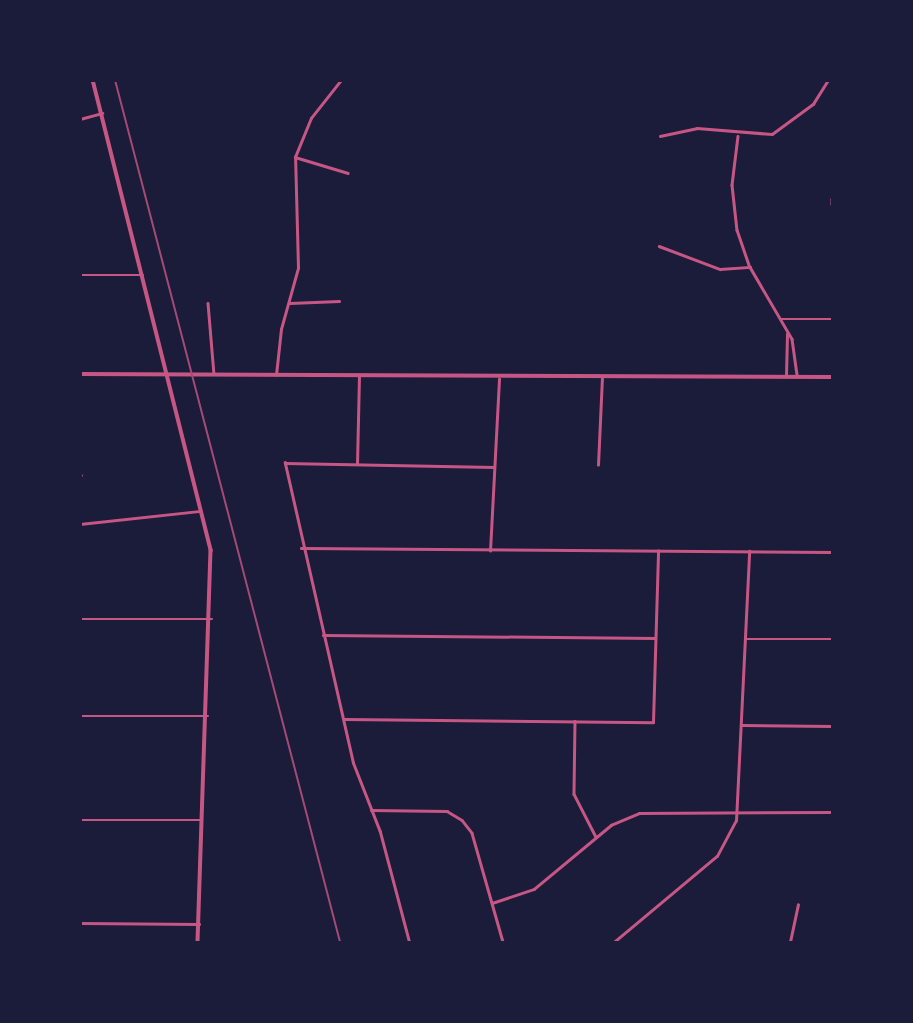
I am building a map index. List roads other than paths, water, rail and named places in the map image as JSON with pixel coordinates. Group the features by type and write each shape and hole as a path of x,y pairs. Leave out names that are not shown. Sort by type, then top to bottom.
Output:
{"street":[{"path":"93,80 211,550 212,619 198,943"},
{"path":"276,375 299,268 295,157 311,118 341,80"},
{"path":"660,136 697,128 738,136 763,136 787,125 820,97 828,80"},
{"path":"80,119 102,113"},
{"path":"738,136 732,202 750,267 787,334 797,377"},
{"path":"295,157 348,173"},
{"path":"659,246 720,269 750,267"},
{"path":"80,275 143,275"},
{"path":"290,303 339,301"},
{"path":"208,303 214,374"},
{"path":"780,319 832,319"},
{"path":"786,377 787,334"},
{"path":"80,374 359,375 499,379 832,377"},
{"path":"357,464 359,375"},
{"path":"598,465 602,378"},
{"path":"490,551 499,379"},
{"path":"410,943 323,635 301,548 285,463 494,467"},
{"path":"80,524 201,511"},
{"path":"301,548 832,552"},
{"path":"345,719 653,722 659,551"},
{"path":"614,943 717,856 737,811 749,551"},
{"path":"80,619 212,619"},
{"path":"323,635 655,638"},
{"path":"746,639 832,639"},
{"path":"80,716 208,716"},
{"path":"575,721 574,794 597,838"},
{"path":"742,725 832,726"},
{"path":"371,810 447,811 462,820 472,833 503,943"},
{"path":"492,903 534,889 597,838 639,813 832,812"},
{"path":"80,820 202,820"},
{"path":"790,943 798,905"},
{"path":"80,923 199,924"}],"railway":[{"path":"115,80 340,942"}]}
